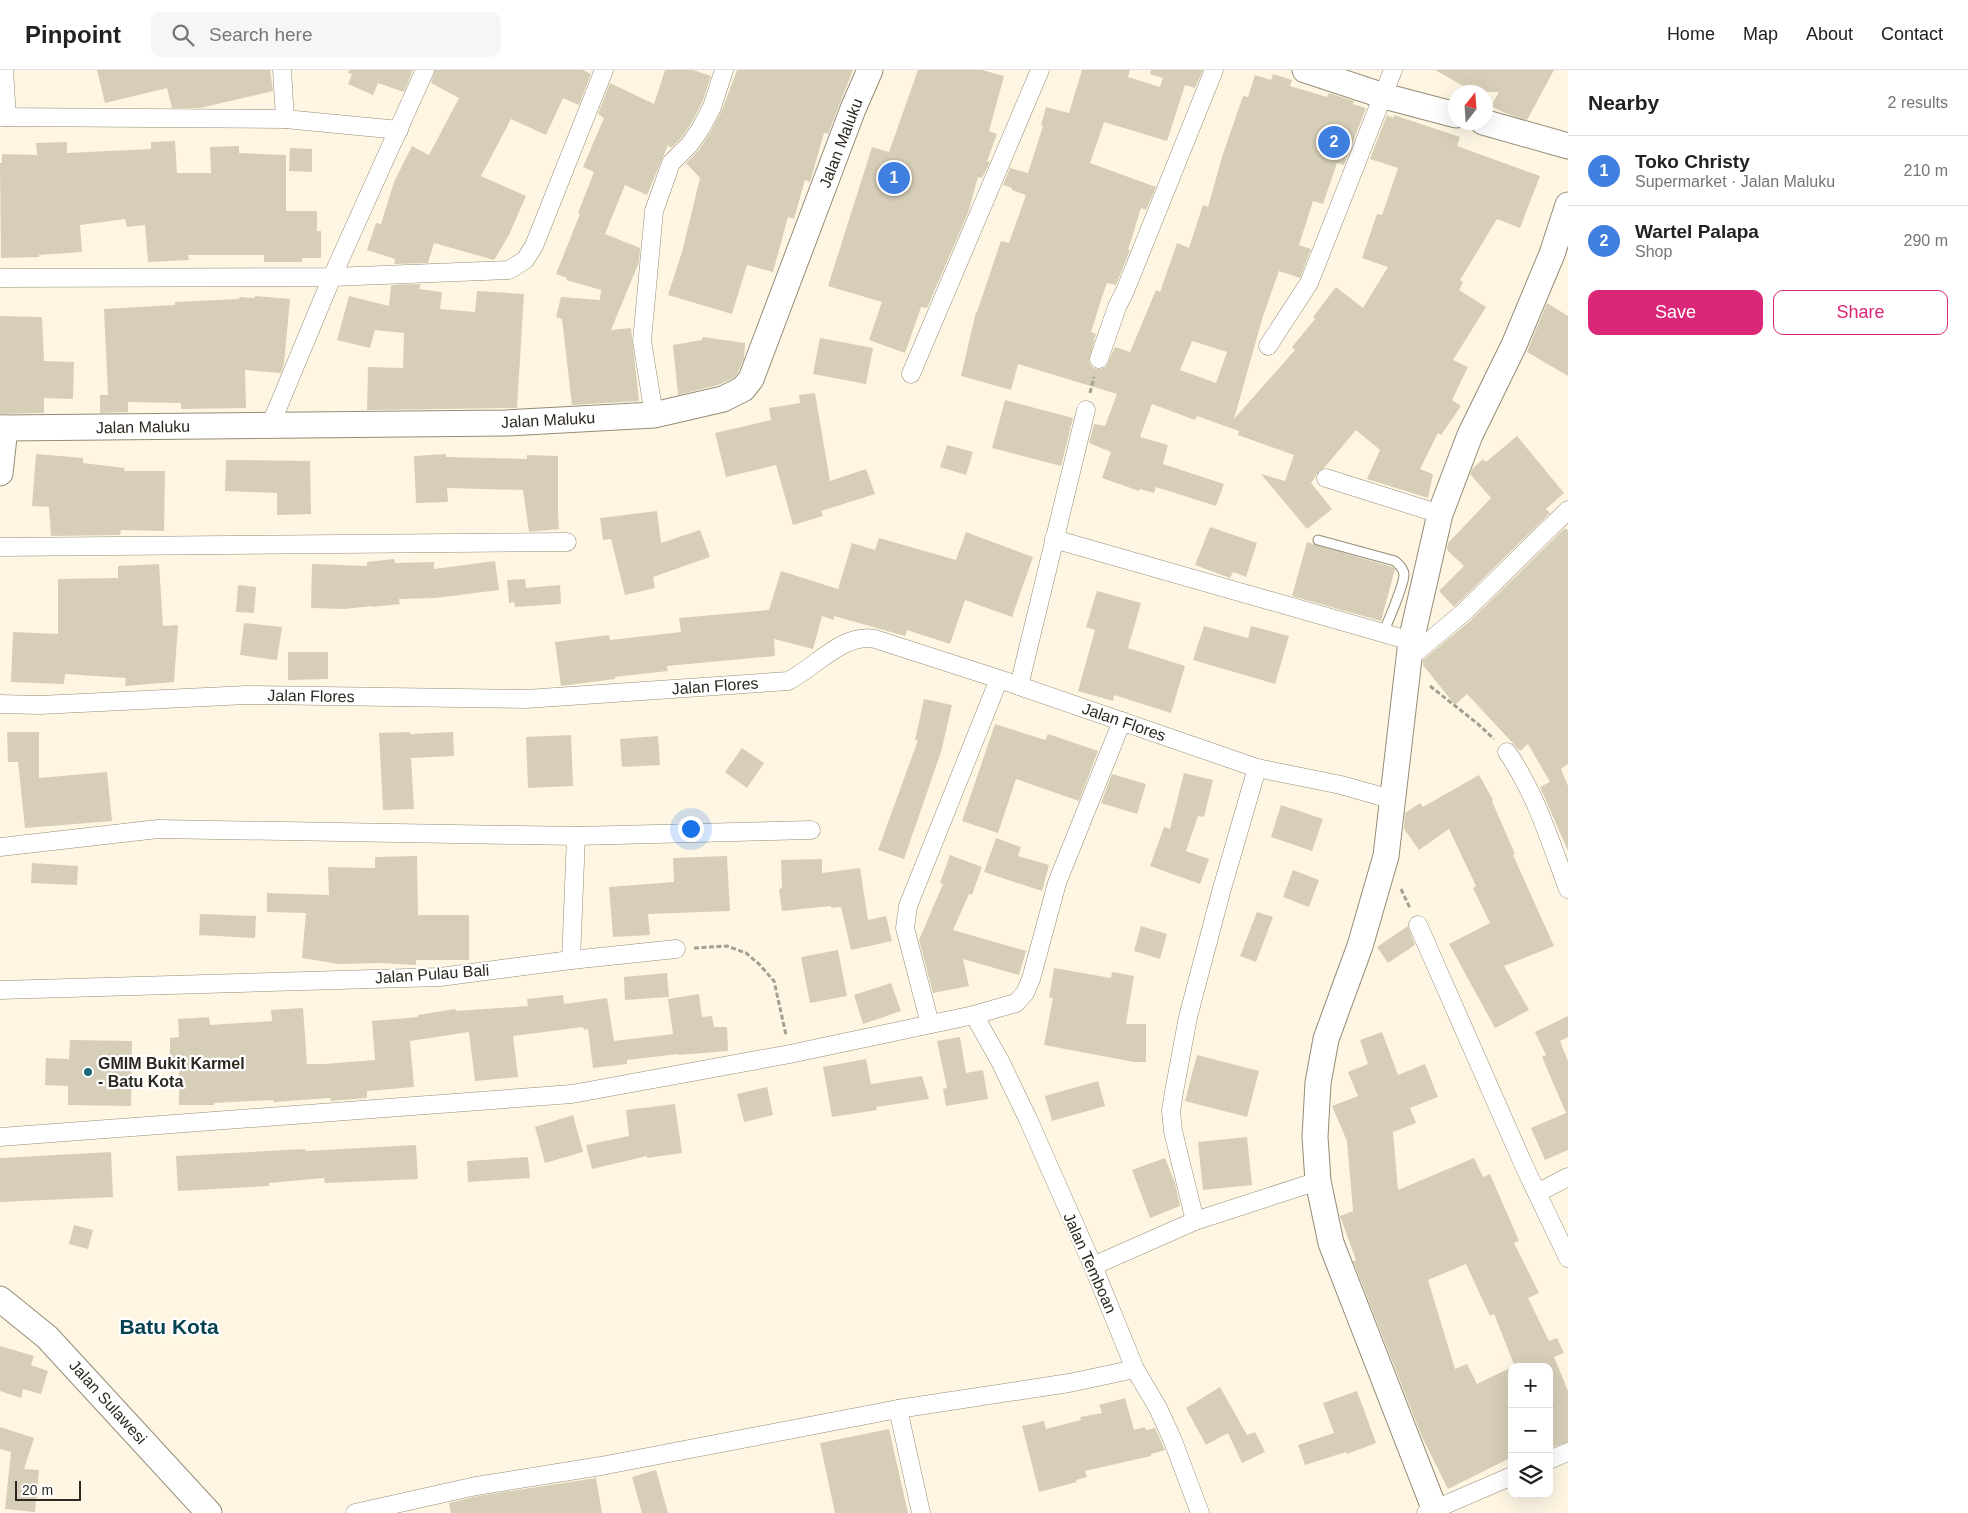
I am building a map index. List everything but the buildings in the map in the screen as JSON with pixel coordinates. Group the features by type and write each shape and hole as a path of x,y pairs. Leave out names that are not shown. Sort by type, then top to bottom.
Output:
{"main road":[{"name":"Jalan Maluku","path":"2,428 506,423 654,415 722,399 743,389 748,384 792,275 853,109 870,70"},
{"path":"1305,70 1384,96 1448,113"},
{"path":"1493,125 1568,146"},
{"path":"1432,1512 1331,1243 1318,1181 1314,1137 1318,1083 1326,1039 1360,946 1386,856 1394,800 1409,657 1440,514 1470,435 1514,345 1544,272 1568,205"},
{"path":"0,473 2,428"},
{"name":"Jalan Sulawesi","path":"0,1299 48,1337 209,1513"}],"street":[{"path":"4,70 3,117 285,118 399,130"},
{"path":"282,70 285,118"},
{"path":"270,426 332,277 425,70"},
{"path":"0,278 332,277 510,270 525,260 534,246 604,70"},
{"path":"654,415 642,341 654,211 671,163 696,136 712,107 724,70"},
{"path":"911,374 936,319 1040,70"},
{"path":"1099,359 1117,307 1214,70"},
{"path":"1268,346 1309,283 1393,70"},
{"path":"1019,686 1086,410"},
{"path":"1326,478 1440,514"},
{"path":"1054,539 1383,634 1409,657 1463,613 1568,510"},
{"path":"0,547 567,542"},
{"name":"Jalan Flores","path":"0,704 40,705 247,695 526,698 788,681 799,676 834,650 864,637 876,639 999,679 1258,768 1341,785 1394,800"},
{"path":"930,1024 905,928 906,913 999,679"},
{"path":"0,1137 572,1094 790,1054 974,1015 1016,1003 1025,993 1031,979 1057,884 1122,721"},
{"path":"1507,752 1523,776 1541,816 1568,889"},
{"path":"1195,1221 1173,1131 1171,1111 1188,1016 1221,892 1258,768"},
{"path":"0,847 158,829 576,836 810,830"},
{"path":"571,960 576,836"},
{"path":"1418,925 1537,1193 1568,1258"},
{"name":"Jalan Pulau Bali","path":"0,990 440,977 676,949"},
{"name":"Jalan Temboan","path":"974,1015 1000,1061 1024,1111 1093,1266 1135,1369 1158,1408 1200,1513"},
{"path":"1537,1193 1568,1177"},
{"path":"1093,1266 1195,1221 1318,1181"},
{"path":"355,1513 476,1486 601,1466 898,1409 1069,1383 1135,1369"},
{"path":"898,1409 921,1513"},
{"path":"1553,1458 1568,1452"},
{"path":"1432,1512 1508,1478"}],"lane":[{"path":"1318,540 1395,561 1401,566 1404,573 1401,585 1383,634"}],"path":[{"path":"1086,410 1099,359"},
{"path":"1409,657 1436,690 1478,724 1507,752"},
{"path":"676,949 727,946 746,953 759,964 774,981 790,1054"}],"place":[{"name":"Wartel Palapa","path":"1334,142"},
{"name":"Toko Christy","path":"894,178"},
{"name":"GMIM Bukit Karmel - Batu Kota","path":"88,1072"}],"district":[{"name":"Batu Kota","path":"169,1326"}]}
